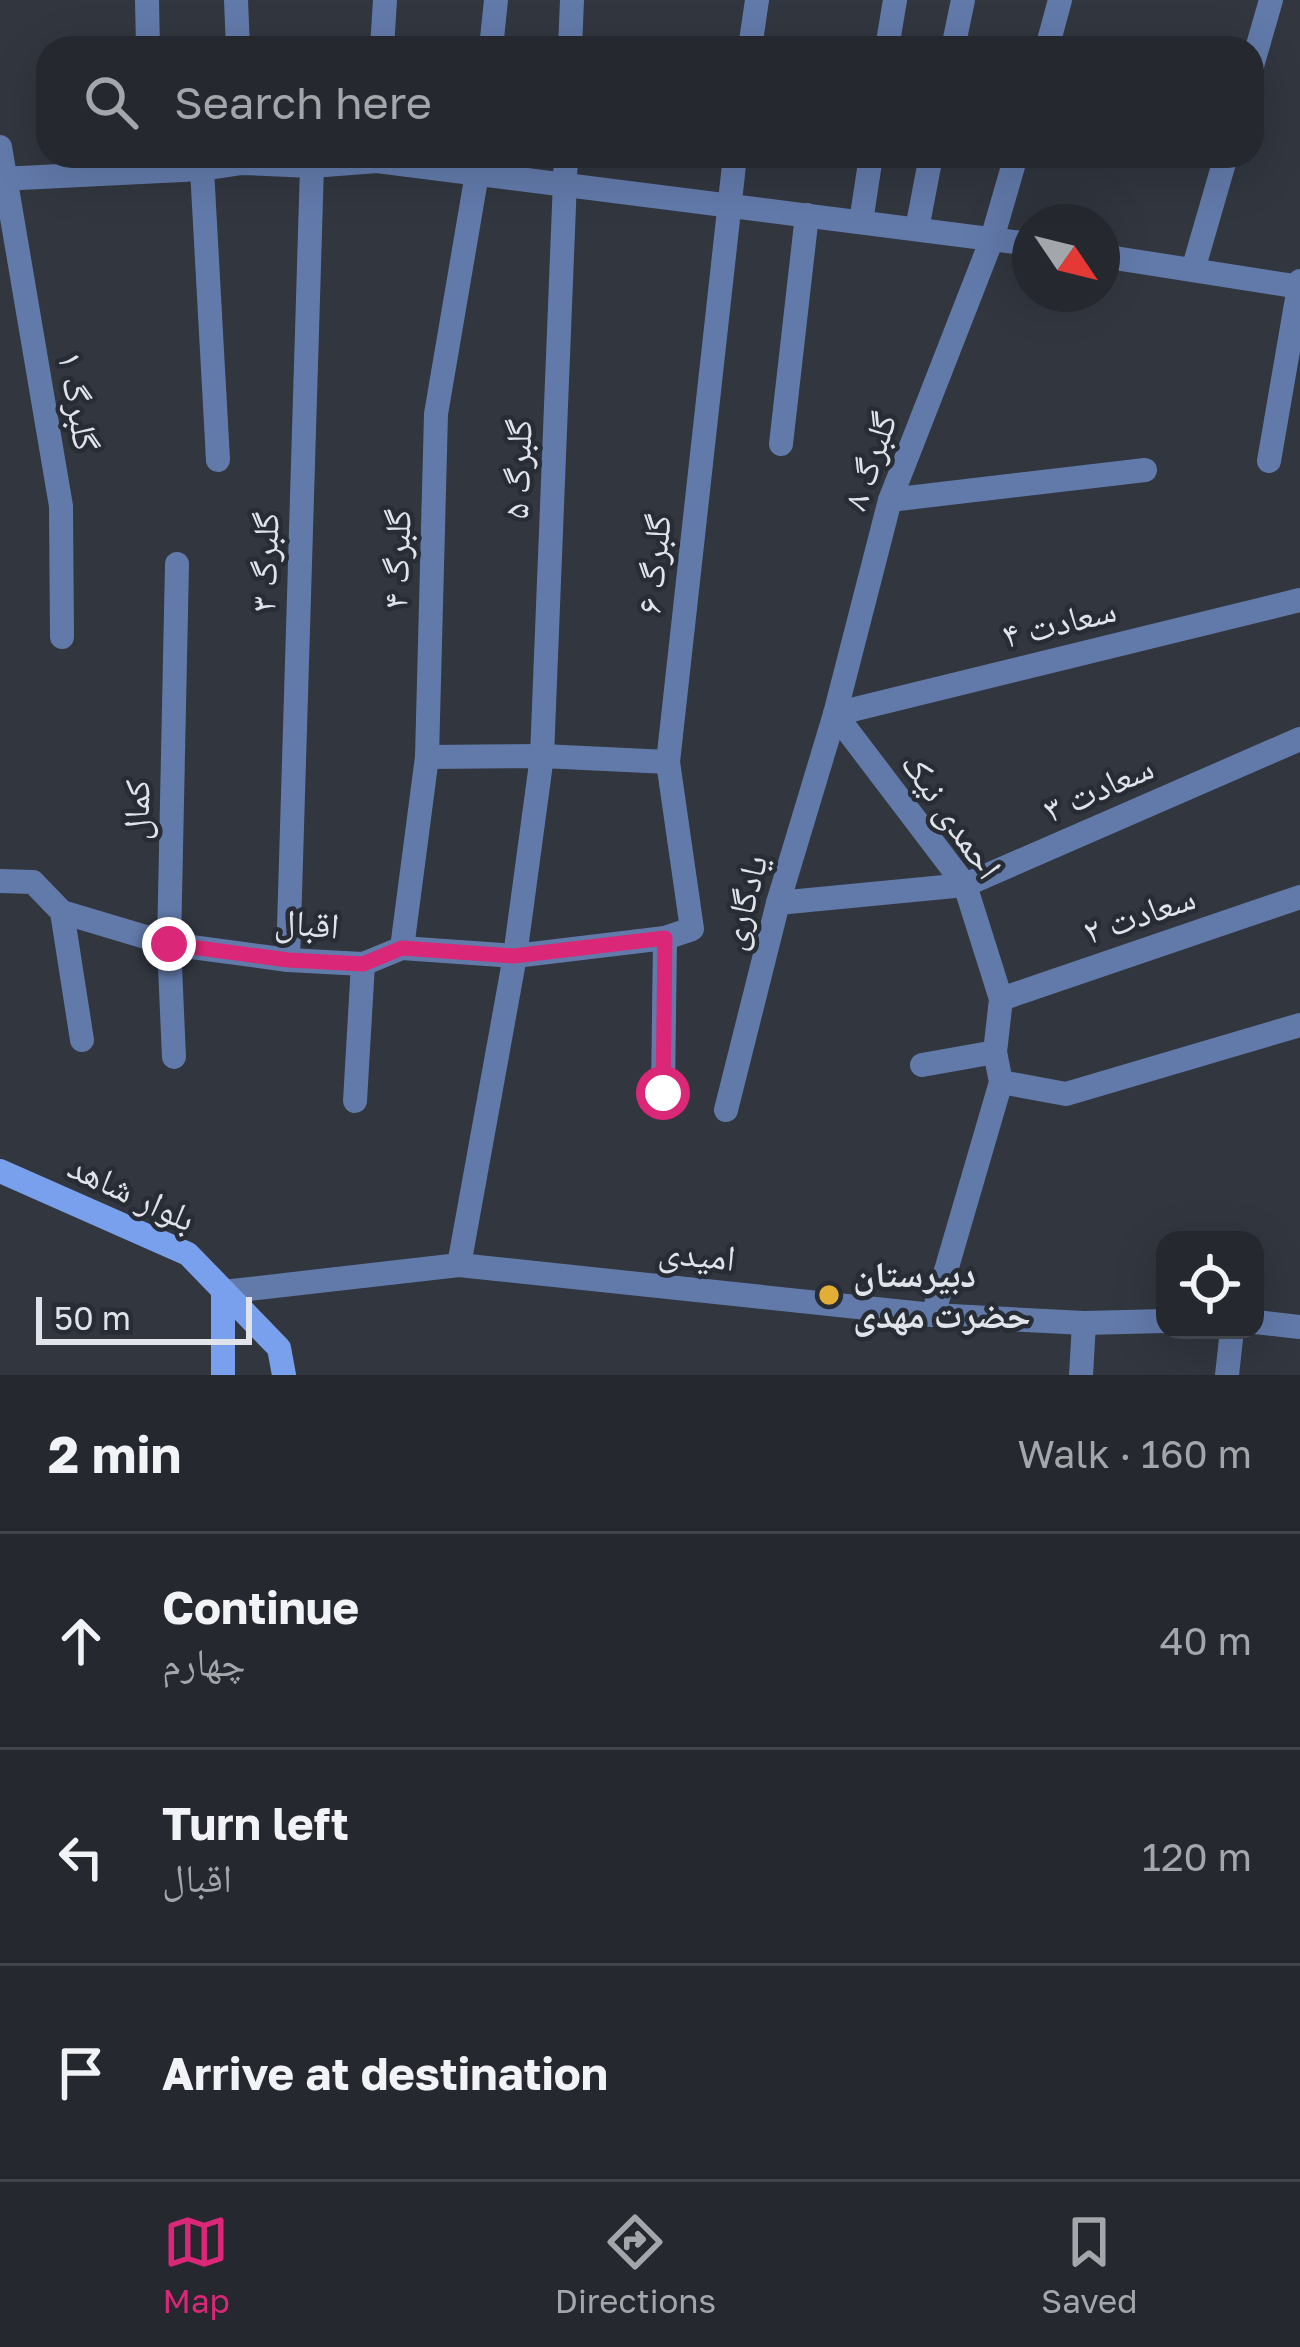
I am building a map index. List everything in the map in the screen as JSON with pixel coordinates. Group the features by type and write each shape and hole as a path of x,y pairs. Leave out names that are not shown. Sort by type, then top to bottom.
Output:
{"main road":[{"name":"بلوار شاهد","path":"0,1171 188,1254 279,1348 284,1375"},
{"path":"223,1375 224,1292"}],"street":[{"path":"147,0 148,36"},
{"path":"236,0 238,36"},
{"path":"383,36 385,0"},
{"path":"492,36 496,0"},
{"path":"570,36 572,0"},
{"path":"752,36 757,0"},
{"path":"889,36 895,0"},
{"path":"956,36 963,0"},
{"path":"1050,36 1060,0"},
{"path":"1261,36 1271,0"},
{"name":"گلبرگ ۱","path":"0,147 61,506 62,637"},
{"path":"2,179 113,168"},
{"path":"186,168 209,168"},
{"name":"گلبرگ ۳","path":"288,960 312,168"},
{"name":"گلبرگ ۴","path":"402,948 427,757 436,414 478,168"},
{"path":"492,168 564,184 1012,241"},
{"name":"گلبرگ ۵","path":"459,1265 514,956 542,756 565,168"},
{"name":"گلبرگ ۶","path":"692,929 668,762 733,168"},
{"path":"861,222 869,168"},
{"path":"917,229 930,168"},
{"name":"گلبرگ ۸","path":"835,714 890,500 992,238 1012,168"},
{"path":"1193,270 1223,168"},
{"path":"202,170 218,460"},
{"path":"781,444 807,215"},
{"path":"1120,259 1299,285 1269,461"},
{"path":"890,500 1145,470"},
{"name":"کمال","path":"174,1057 169,944 177,564"},
{"name":"سعادت ۴","path":"835,714 1300,600"},
{"name":"احمدی نیک","path":"835,714 965,885 1001,999 995,1052 1000,1082 933,1315"},
{"name":"یادگاری","path":"726,1110 778,903 835,714"},
{"name":"سعادت ۳","path":"778,903 965,885 1300,739"},
{"path":"427,757 668,762"},
{"name":"اقبال","path":"0,881 33,882 62,912 169,944 288,960 363,964 402,948 514,956 665,938 692,929"},
{"name":"سعادت ۲","path":"1001,999 1300,897"},
{"path":"62,912 82,1040"},
{"path":"663,1093 665,938"},
{"path":"355,1101 363,964"},
{"path":"1000,1082 1066,1094 1300,1025"},
{"path":"922,1065 995,1052"},
{"name":"امیدی","path":"224,1292 459,1265 933,1315 1084,1323 1156,1321"},
{"path":"1081,1375 1084,1323"},
{"path":"1264,1323 1300,1327"},
{"path":"1227,1375 1231,1339"}],"place":[{"name":"دبیرستان حضرت مهدی","path":"829,1295"}],"route":[{"path":"169,944 288,960 363,964 402,948 514,956 665,938 663,1093"}]}
